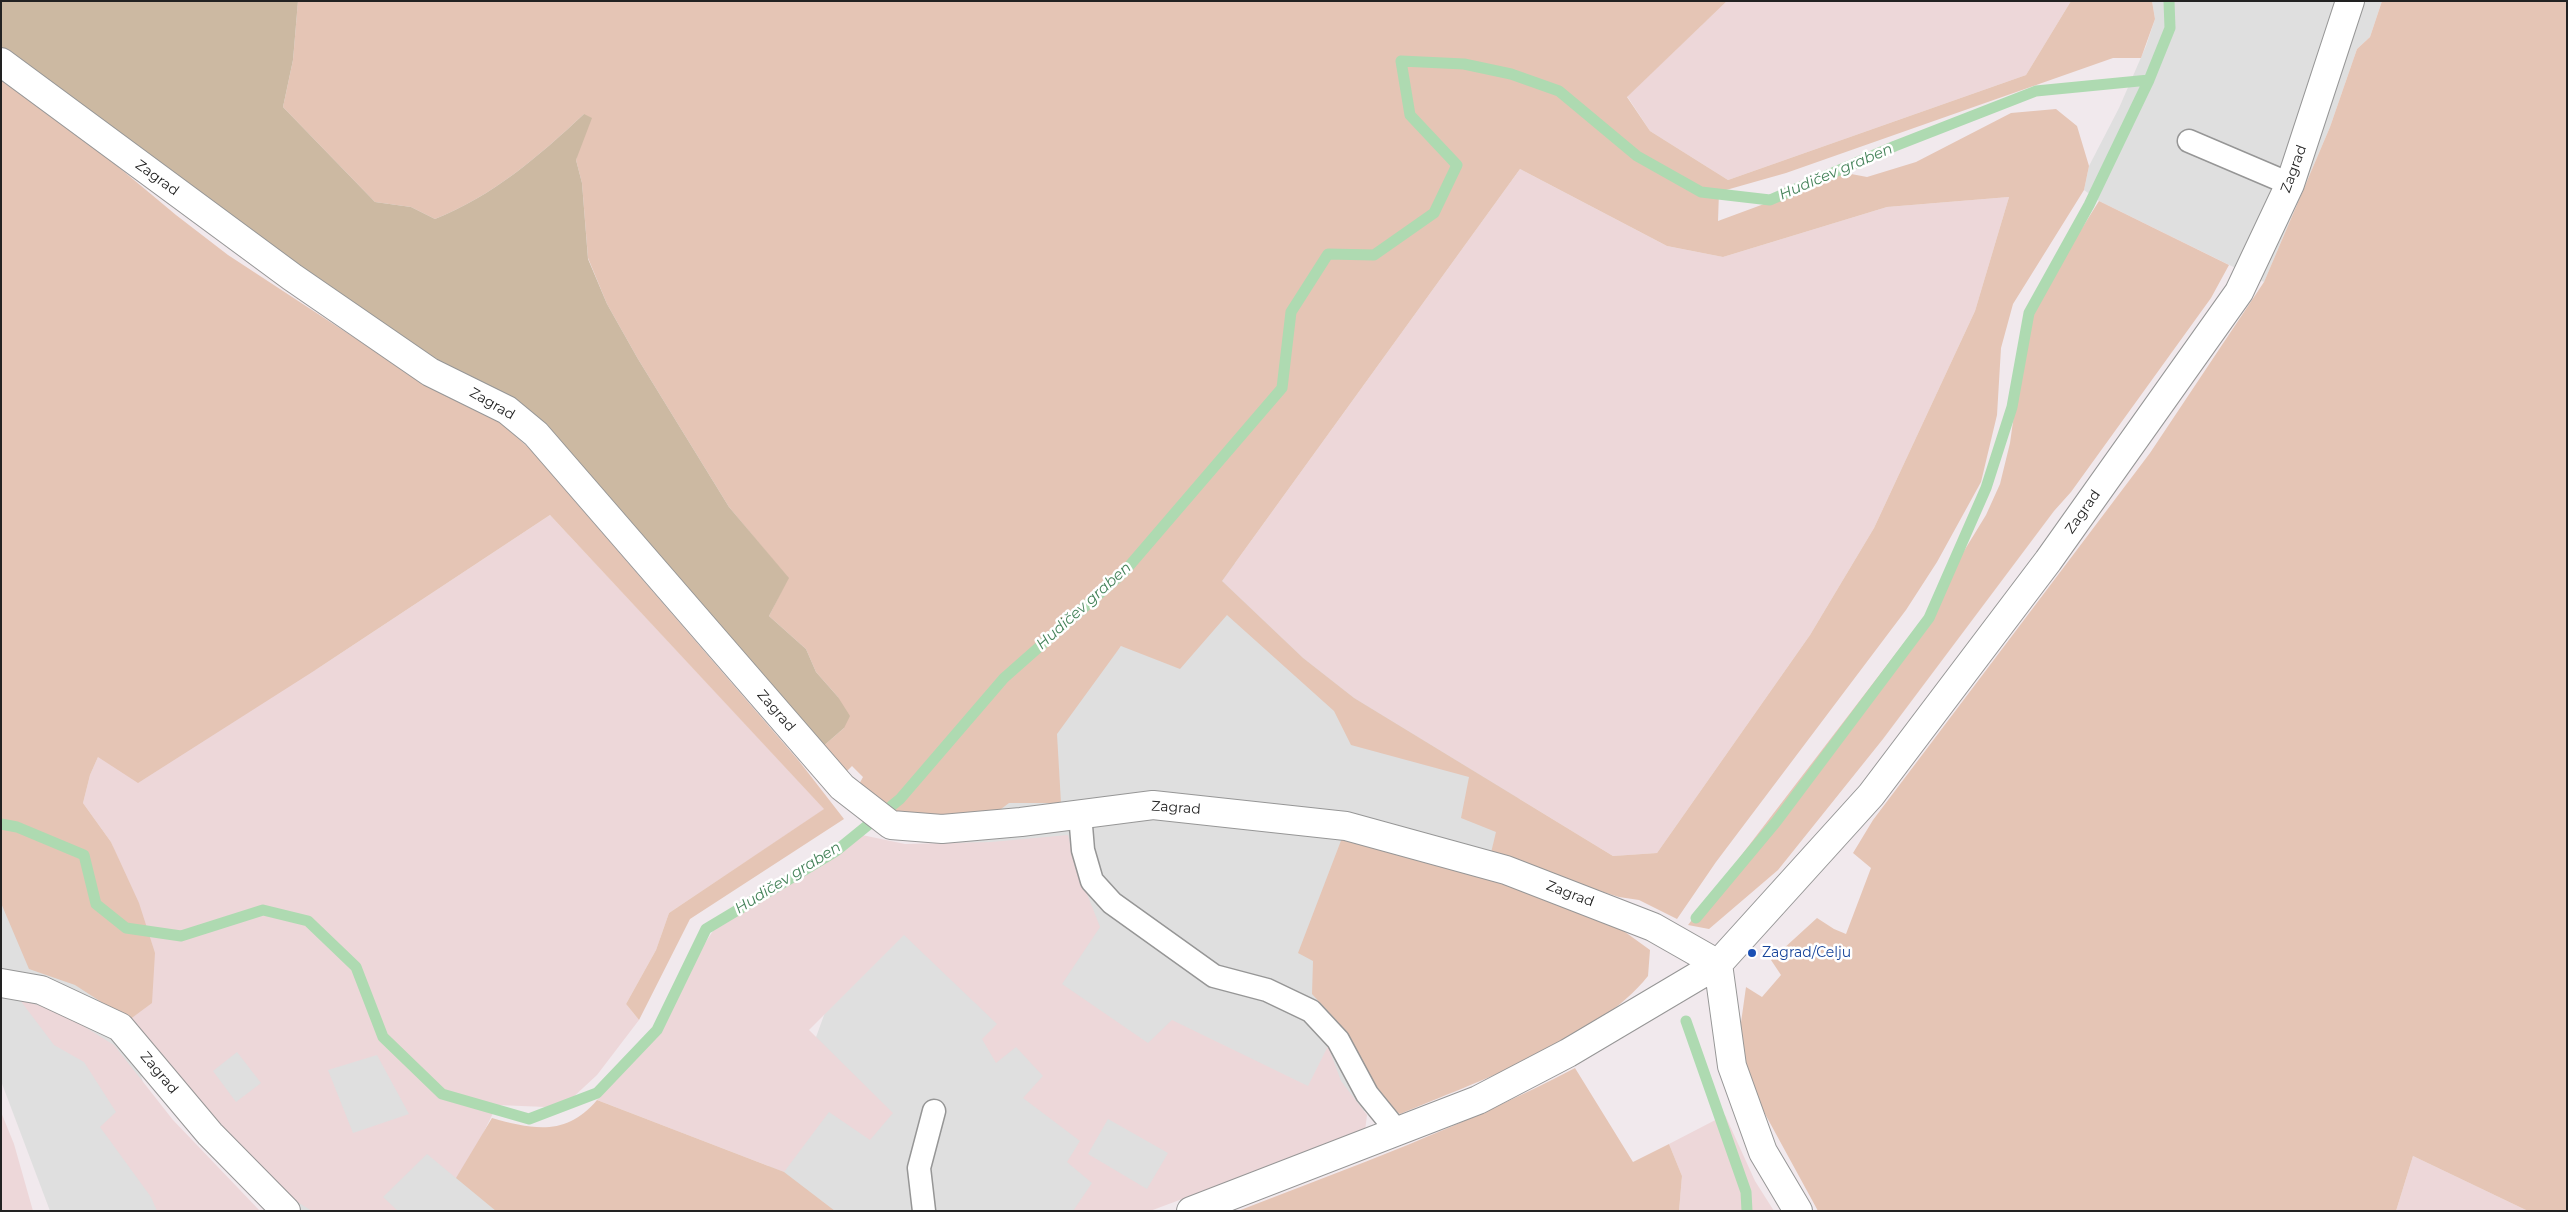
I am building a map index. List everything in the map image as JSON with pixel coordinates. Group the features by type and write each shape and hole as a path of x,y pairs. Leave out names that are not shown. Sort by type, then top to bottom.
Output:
{"street":[{"name":"Zagrad","path":"1191,1211 1478,1100 1568,1053 1718,964 1871,795 2048,561 2239,292 2290,184 2350,1"},
{"name":"Zagrad","path":"1,62 308,288 430,372 507,410 522,422 549,449 842,787 891,825 942,828 1153,805 1346,826 1506,870 1653,927 1718,964"},
{"path":"1718,964 1732,1066 1763,1152 1798,1211"},
{"name":"Zagrad","path":"1,983 41,990 120,1028 210,1134 286,1211"}],"lane":[{"path":"2189,141 2290,184"},
{"path":"1080,814 1084,850 1092,882 1112,903 1214,976 1267,990 1311,1011 1338,1040 1367,1094 1397,1132"},
{"path":"924,1211 918,1168 934,1110"}],"shaded area":[{"path":"1,1 298,1 293,60 283,107 375,202 411,207 435,219 456,210 496,187 532,160 584,114 592,118 576,160 582,183 588,259 607,304 638,359 729,507 789,578 769,616 806,649 816,672 838,697 850,716 844,728 820,749 518,405 419,349 245,229 1,47"},
{"path":"298,1 1727,1 1627,97 1650,131 1728,180 2026,75 2071,1 2152,1 2155,19 2141,58 2113,58 1786,173 1719,192 1718,221 1764,204 1771,196 1830,170 1867,177 1916,162 2011,113 2056,109 2077,126 2089,166 2084,190 2013,304 2001,348 1997,415 1981,482 1937,562 1906,610 1716,862 1677,919 1639,900 1619,897 1490,857 1496,832 1461,818 1469,777 1351,745 1334,711 1227,615 1180,669 1121,646 1057,734 1061,803 1009,803 993,815 948,827 870,804 857,788 863,777 852,766 846,772 820,749 844,728 838,697 816,672 806,649 769,616 788,578 729,507 638,359 607,304 588,258 582,183 576,160 584,114 532,160 496,187 456,210 435,219 411,207 375,202 283,107 293,60","holes":["1520,169 1667,246 1723,257 1887,207 2009,197 1975,311 1874,528 1810,635 1657,853 1613,856 1354,698 1303,658 1222,581"]},
{"path":"1727,1 2071,1 2026,75 1728,180 1650,131 1627,96"},
{"path":"2152,1 2382,1 2370,37 2357,49 2330,127 2264,282 2099,201 2084,190 2089,166 2119,108 2146,46 2155,19"},
{"path":"2382,1 2567,1 2567,1211 2528,1211 2413,1156 2396,1211 1818,1211 1746,1079 1738,1044 1746,987 1762,997 1781,975 1771,960 1817,918 1846,934 1871,868 1853,853 1873,820 2150,453 2264,282 2330,127 2357,49 2370,37"},
{"path":"1,69 176,215 228,255 422,382 486,410 530,449 799,761 844,819 690,919 639,1020 626,1004 656,950 669,913 824,809 550,515 317,669 138,783 98,757 90,775 83,803 111,842 139,903 155,953 152,1003 129,1020 75,985 29,969 1,903"},
{"path":"1520,169 1667,246 1723,257 1887,207 2009,197 1975,311 1874,528 1810,635 1657,853 1613,856 1354,698 1303,658 1222,581"},
{"path":"2099,201 2229,265 2211,298 2071,492 2054,511 1883,739 1778,870 1709,929 1688,925 1923,618 1986,515 2000,484 2010,443 2020,372 2019,350 2030,311"},
{"path":"550,515 825,809 669,913 656,950 626,1004 639,1020 597,1075 570,1100 546,1107 497,1105 475,1150 456,1178 427,1154 383,1197 398,1211 312,1211 291,1198 249,1165 129,1020 122,871 111,842 83,803 90,775 98,757 317,669","holes":["237,1052 261,1083 236,1102 213,1071","377,1055 409,1114 353,1133 328,1070"]},
{"path":"1209,544 1526,777 1419,1091 1230,1160 1113,1211 803,1211 763,1183 839,974"},
{"path":"862,835 905,844 991,842 1068,835 1075,863 1100,927 1062,984 1148,1043 1172,1020 1308,1086 1328,1046 1341,1081 1367,1115 1365,1131 1150,1211 1073,1211 1092,1183 1067,1162 1080,1141 1023,1098 1043,1076 1016,1047 996,1063 982,1039 997,1024 904,935 809,1030 893,1113 870,1140 829,1112 784,1172 597,1100 649,1037 692,962 713,931 774,888","holes":["1108,1119 1168,1153 1147,1189 1088,1154"]},
{"path":"1342,838 1509,881 1614,924 1650,950 1648,976 1626,999 1598,1020 1567,1039 1498,1073 1400,1114 1379,1099 1359,1074 1337,1021 1312,994 1313,961 1298,953"},
{"path":"1,881 399,1016 539,1211 281,1211 141,1076 183,1211 50,1211 1,1081"},
{"path":"20,1000 59,1011 114,1045 173,1120 260,1211 157,1211 151,1197 100,1127 116,1112 84,1062 54,1045"},
{"path":"1575,1068 1633,1162 1669,1144 1682,1176 1679,1211 1238,1211 1451,1127"},
{"path":"597,1100 784,1172 835,1211 496,1211 456,1178 492,1118 536,1127 562,1125 586,1112"},
{"path":"1,1112 14,1144 33,1211 1,1211"},
{"path":"1725,1115 1755,1181 1774,1211 1679,1211 1682,1176 1669,1144"},
{"path":"2413,1156 2528,1211 2396,1211"}],"waterway":[{"path":"1696,918 1776,822 1929,618 1986,488 2012,407 2029,313 2089,205 2149,80 2170,28 2169,1"},
{"name":"Hudičev graben","path":"1,824 17,827 84,855 96,904 126,928 181,936 263,910 308,921 356,967 383,1037 442,1094 529,1119 597,1093 657,1030 706,929 836,851 900,799 1004,678 1124,572 1282,388 1291,312 1328,254 1374,255 1434,213 1457,165 1410,115 1401,61 1464,64 1511,74 1559,91 1637,156 1701,192 1770,200 1895,146 2036,91 2149,80"},
{"path":"1686,1021 1746,1192 1747,1211"}],"place":[{"name":"Zagrad/Celju","path":"1752,953"}]}
